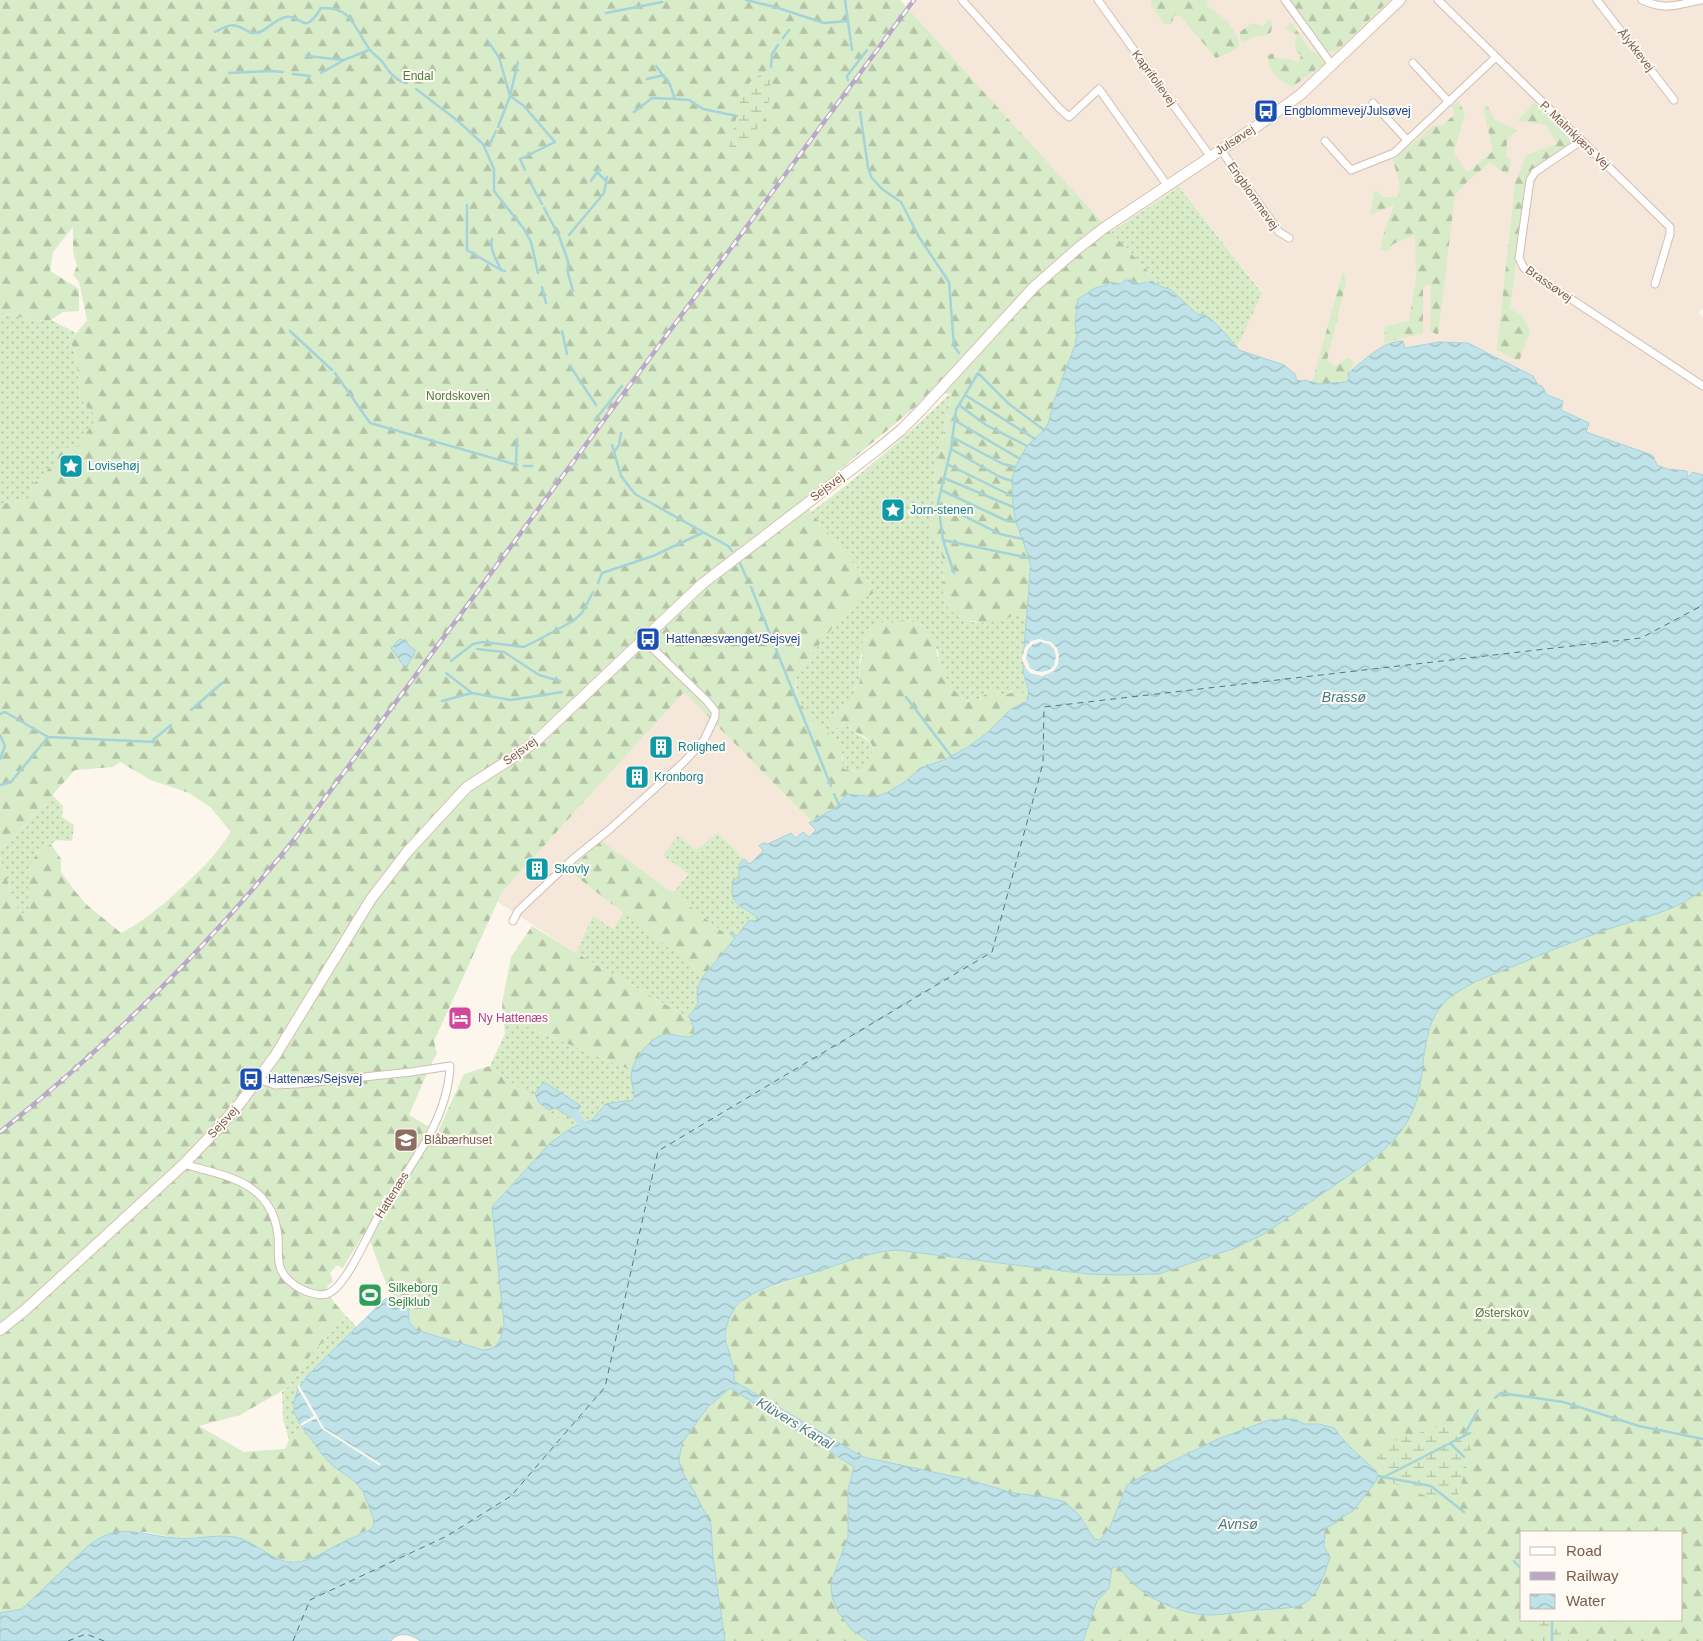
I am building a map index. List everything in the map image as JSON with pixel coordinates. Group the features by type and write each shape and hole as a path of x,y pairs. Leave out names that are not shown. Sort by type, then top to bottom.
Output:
{"street":[{"path":"962,0 1059,108 1069,116 1098,89 1167,186"},
{"name":"Kaprifolievej","path":"1098,0 1210,156"},
{"path":"1285,0 1332,65"},
{"name":"Julsøvej","path":"1104,228 1300,95 1400,0"},
{"name":"P. Malmkjærs Vej","path":"1438,0 1670,227 1670,234 1655,284"},
{"name":"Ålykkevej","path":"1597,0 1674,100"},
{"path":"1642,0 1656,6 1667,7 1700,0"},
{"path":"1325,141 1351,170 1394,153 1496,57"},
{"path":"1413,63 1449,102"},
{"path":"1373,104 1407,140"},
{"name":"Brassøvej","path":"1581,141 1535,172 1530,180 1520,258 1524,268 1703,386"},
{"name":"Engblommevej","path":"1221,150 1279,232 1289,238"},
{"name":"Sejsvej","path":"0,1330 184,1164 222,1124 259,1079 283,1043 371,899 432,823 467,787 517,755 542,736 709,578 901,430 922,410 1034,287 1104,228"},
{"path":"513,921 518,911 573,859 610,830 684,762 704,740 716,717 716,711 707,701 643,639"},
{"name":"Hattenæs","path":"184,1164 239,1181 267,1204 274,1219 278,1236 280,1267 293,1284 304,1290 326,1294 331,1293 342,1283 395,1188 422,1149 441,1108 449,1079 450,1066 297,1084 275,1085 259,1079"}],"shaded area":[{"path":"910,0 1703,0 1703,310 1699,313 1703,317 1703,475 1692,472 1691,476 1686,476 1686,471 1658,466 1653,456 1649,454 1586,432 1571,415 1561,410 1563,401 1547,396 1542,386 1538,385 1533,376 1486,351 1461,342 1439,342 1405,348 1398,341 1379,349 1349,373 1349,379 1312,383 1296,379 1250,353 1239,350 1237,348 1262,292 1179,187 1111,232 905,7"},
{"path":"684,692 811,821 809,823 816,830 809,837 796,838 791,833 768,844 750,865 718,833 673,893 602,841 568,870 624,912 613,929 593,916 576,953 498,902 502,892"}],"green space":[{"name":"Nordskoven","path":"0,0 900,0 1163,287 1150,281 1139,284 1130,280 1120,284 1095,288 1075,323 1077,335 1075,345 1055,398 1048,424 1027,446 1015,467 1012,481 1013,507 1029,558 1028,616 1018,613 1006,619 988,623 963,620 948,609 943,594 944,565 940,548 931,531 935,476 952,393 927,397 805,499 811,512 873,587 872,594 863,598 848,611 803,665 797,675 795,686 805,710 819,727 834,735 843,755 844,769 854,771 865,764 872,755 872,745 862,735 848,726 834,728 827,720 830,716 841,711 843,706 853,701 854,690 860,682 859,666 862,659 862,643 869,635 873,625 904,620 922,625 933,639 940,666 946,675 946,681 965,702 974,699 979,700 987,692 992,691 1006,695 1015,692 1024,693 1024,704 1011,709 987,733 968,747 944,760 920,768 905,782 886,793 874,797 851,794 835,808 811,821 684,692 502,892 434,1041 437,1054 409,1115 438,1132 464,1074 490,1066 571,1128 549,1144 492,1207 504,1325 496,1346 483,1350 416,1330 410,1322 410,1311 394,1305 366,1230 343,1268 337,1265 330,1273 333,1281 327,1287 333,1301 346,1316 310,1356 287,1388 240,1415 199,1426 244,1452 285,1449 289,1440 301,1426 333,1466 353,1480 363,1491 374,1520 373,1527 317,1556 304,1561 291,1562 274,1557 252,1544 208,1537 175,1538 146,1532 122,1531 95,1541 22,1609 0,1613 0,857 15,905 24,915 30,910 28,880 31,865 39,852 51,844 61,859 61,872 74,890 87,905 121,933 154,911 176,893 209,861 231,832 210,807 189,793 151,780 120,762 113,767 75,770 53,796 0,850 0,504 28,500 32,486 52,466 60,449 78,446 97,417 80,399 76,354 70,341 87,320 79,282 73,275 77,266 73,252 73,227 53,252 50,271 79,289 79,311 63,312 51,320 35,321 0,312"},
{"path":"1151,0 1208,0 1207,6 1228,22 1235,32 1240,45 1233,51 1216,58 1180,16 1174,15 1172,24 1164,24 1151,5"},
{"path":"1287,0 1351,0 1353,3 1354,0 1390,0 1335,52 1326,51"},
{"path":"1270,18 1271,32 1245,42 1240,38 1240,32 1252,23 1263,26"},
{"path":"1290,22 1310,50 1320,55 1324,64 1292,87 1275,75 1268,61 1268,55 1274,53 1274,58 1299,62 1301,55 1296,51 1295,41 1297,36 1285,28"},
{"path":"771,67 769,101 764,119 747,139 727,155 740,102 750,82"},
{"path":"1458,101 1465,113 1454,152 1467,173 1493,151 1483,108 1487,105 1495,120 1517,130 1507,141 1506,156 1511,159 1508,175 1490,163 1469,180 1455,195 1438,335 1430,331 1431,284 1423,286 1423,333 1384,343 1385,326 1409,321 1416,277 1415,235 1393,244 1387,252 1380,250 1394,205 1370,215 1374,191 1377,191 1383,197 1398,197 1400,185 1393,160 1433,126 1442,126 1455,114 1452,106"},
{"path":"1535,102 1575,145 1528,176 1510,309 1522,315 1530,331 1519,361 1497,350 1515,183 1526,155 1557,144 1546,125 1517,121"},
{"path":"1179,187 1262,293 1237,348 1218,325 1206,316 1197,314 1171,290 1163,287 1111,232"},
{"path":"1343,271 1346,282 1327,360 1336,366 1347,358 1354,362 1348,373 1349,379 1346,382 1312,383"},
{"path":"0,312 35,321 51,320 76,333 70,341 76,354 80,399 175,467 60,449 52,466 32,486 28,500 0,504"},
{"path":"952,392 935,476 931,531 940,548 944,565 943,579 971,622 996,621 1018,613 1028,616 1023,673 1029,696 1024,704 1025,701 1012,691 1006,695 985,693 979,700 968,700 965,702 946,681 946,675 940,666 938,652 922,625 904,620 874,625 864,640 859,666 860,682 855,688 853,701 843,706 841,711 830,716 834,728 848,726 867,740 873,748 866,764 858,769 846,771 842,767 843,755 834,735 825,732 812,722 798,696 796,681 801,668 834,626 855,604 871,594 873,587 811,512 848,484"},
{"path":"53,796 63,806 62,817 74,825 72,841 57,840 37,853 28,892 30,911 24,915 15,905 0,857 0,850"},
{"path":"718,833 744,859 739,865 739,882 735,879 733,901 758,917 755,921 749,920 737,936 732,932 735,938 733,940 673,893 688,874 663,855 678,836 696,850"},
{"path":"602,841 733,940 704,975 568,870"},
{"name":"Østerskov","path":"1703,889 1703,1641 1083,1641 1097,1601 1109,1588 1112,1568 1119,1566 1123,1573 1183,1611 1210,1615 1245,1610 1328,1552 1324,1547 1325,1529 1353,1511 1376,1481 1376,1471 1350,1447 1340,1433 1319,1424 1304,1424 1218,1439 1148,1473 1127,1485 1110,1527 1100,1540 1094,1539 1080,1516 1045,1497 1013,1493 970,1480 863,1457 850,1481 848,1490 848,1537 831,1582 852,1630 868,1641 725,1641 713,1557 711,1525 681,1470 679,1460 682,1443 707,1408 730,1388 734,1367 729,1357 726,1329 732,1312 746,1297 879,1251 896,1250 1087,1274 1118,1275 1159,1274 1235,1248 1264,1234 1377,1156 1398,1134 1414,1108 1432,1022 1439,1009 1455,993 1510,967 1595,934 1665,911"},
{"path":"624,912 704,975 697,990 698,1004 689,1018 576,953 593,916 613,929"},
{"path":"532,926 689,1018 694,1029 693,1036 686,1037 674,1034 642,1051 631,1070 503,1017 502,1003 511,957"},
{"path":"503,1017 631,1070 633,1100 603,1105 592,1120 571,1128 490,1066 505,1034"},
{"path":"346,1316 357,1327 309,1374 294,1412 301,1426 289,1440 283,1419 282,1392 310,1356"},
{"path":"1451,1423 1472,1447 1457,1497 1426,1496 1384,1480 1386,1468 1373,1447"},
{"path":"1541,1621 1557,1621 1562,1625 1569,1641 1536,1641"}],"water":[{"name":"Brassø","path":"1126,280 1139,284 1153,281 1155,284 1171,290 1197,314 1205,315 1212,320 1239,350 1284,365 1296,375 1296,380 1305,380 1319,384 1346,382 1349,379 1348,373 1381,348 1395,342 1403,341 1405,348 1439,342 1468,343 1533,376 1547,395 1563,401 1561,410 1589,423 1586,432 1649,454 1653,456 1657,465 1667,469 1687,471 1687,476 1690,476 1692,472 1703,475 1703,889 1695,896 1676,906 1582,939 1498,972 1472,984 1449,998 1439,1009 1432,1022 1414,1108 1398,1134 1377,1156 1264,1234 1235,1248 1159,1274 1118,1275 1087,1274 896,1250 886,1251 858,1258 754,1293 733,1311 726,1329 726,1342 734,1368 734,1381 863,1457 970,1480 1013,1493 1045,1497 1065,1502 1080,1516 1094,1539 1100,1540 1110,1527 1127,1485 1218,1439 1269,1420 1295,1419 1304,1424 1319,1424 1334,1428 1350,1447 1376,1471 1378,1476 1353,1511 1325,1529 1324,1547 1330,1556 1316,1592 1305,1603 1289,1608 1216,1615 1198,1614 1172,1607 1146,1594 1126,1576 1119,1566 1112,1568 1109,1588 1097,1601 1083,1641 868,1641 852,1630 838,1612 832,1597 831,1582 848,1537 848,1490 854,1467 730,1388 707,1408 682,1443 679,1460 681,1470 711,1525 713,1557 725,1641 420,1641 413,1637 401,1635 391,1641 0,1641 0,1613 22,1609 88,1546 99,1538 110,1534 130,1532 182,1538 235,1537 249,1542 283,1561 297,1562 317,1556 373,1527 374,1520 363,1491 353,1480 333,1466 300,1424 294,1412 294,1401 298,1389 309,1374 385,1299 391,1297 394,1305 409,1309 409,1322 416,1330 483,1350 496,1346 504,1325 492,1207 549,1144 571,1128 592,1120 605,1104 633,1100 632,1071 637,1059 646,1046 657,1037 666,1034 685,1037 693,1036 694,1029 689,1016 698,1004 697,991 702,978 735,938 730,934 731,932 737,936 749,920 755,921 758,918 741,907 732,894 734,878 739,882 739,865 744,859 750,864 762,852 763,850 759,846 763,843 768,844 791,833 796,838 803,832 809,837 816,830 809,823 835,808 847,794 874,797 886,793 905,782 920,768 944,760 968,747 987,733 1011,709 1027,701 1028,689 1023,668 1030,566 1013,507 1012,481 1015,467 1027,446 1048,424 1055,398 1075,345 1078,299 1095,288 1107,285 1110,282 1120,284"},
{"path":"400,639 407,642 415,650 405,668 391,648"},
{"path":"544,1082 581,1106 571,1118 556,1108 549,1110 539,1103 535,1093"}],"pier":[{"path":"1039,639 1051,642 1057,648 1059,655 1058,664 1054,671 1042,676 1030,673 1025,667 1022,659 1025,647 1031,641","holes":["1040,642 1049,644 1054,649 1056,656 1054,666 1042,672 1030,668 1026,658 1028,649 1033,644"]},
{"path":"299,1385 324,1428 381,1464 380,1466 322,1429 316,1418 301,1426 300,1424 314,1416 297,1387"}],"waterway":[{"path":"746,0 824,23 848,21"},
{"path":"845,0 852,50"},
{"path":"606,13 662,2"},
{"path":"215,32 232,25 258,33 282,18 291,17 306,23 310,22 321,8 339,10 355,25 370,49 390,73 400,81 407,83"},
{"path":"783,38 789,30"},
{"path":"489,43 499,57 510,96 524,106 555,142 520,159 525,170"},
{"path":"771,67 772,54 778,45"},
{"path":"306,56 344,60 369,50"},
{"path":"848,80 847,76 867,50"},
{"path":"321,73 344,60"},
{"path":"498,127 510,96 518,62"},
{"path":"656,66 670,85 675,99"},
{"path":"229,73 283,72"},
{"path":"293,74 310,76"},
{"path":"647,79 664,75"},
{"path":"416,89 458,121 483,144 494,169 494,191 524,229 531,242 538,273"},
{"path":"634,112 652,98 689,100 703,109 737,116"},
{"path":"860,112 871,177 882,189 901,202 919,237 949,282 954,346 959,353"},
{"path":"489,146 496,131"},
{"path":"591,181 599,169"},
{"path":"597,172 606,181"},
{"path":"569,235 604,193 607,177"},
{"path":"530,182 542,204"},
{"path":"467,205 467,250 501,270"},
{"path":"544,208 559,236 568,261 568,273 573,291"},
{"path":"492,239 494,255 501,270 505,271"},
{"path":"542,287 546,303"},
{"path":"290,331 332,370"},
{"path":"562,331 567,354"},
{"path":"570,366 596,405"},
{"path":"335,373 370,423 517,465"},
{"path":"954,573 943,540 938,503 951,449 956,410 978,373 1009,404 1044,430"},
{"path":"595,420 622,386"},
{"path":"965,395 1035,439"},
{"path":"959,405 986,425 1027,446"},
{"path":"954,420 1020,459"},
{"path":"614,452 619,445 621,433"},
{"path":"952,437 1003,464 1015,467"},
{"path":"516,465 517,439"},
{"path":"612,445 621,476 635,494 728,546 732,551"},
{"path":"951,449 1000,477 1012,481"},
{"path":"947,464 1012,496"},
{"path":"524,466 532,466"},
{"path":"944,478 1013,507"},
{"path":"941,490 1007,521 1016,522"},
{"path":"938,503 1000,534 1023,539"},
{"path":"598,583 602,573 653,556 702,533"},
{"path":"943,540 1029,558"},
{"path":"740,563 747,579"},
{"path":"751,587 831,786"},
{"path":"451,661 473,644 483,642 524,647 573,621 582,613 593,592"},
{"path":"477,649 504,652 539,675 560,681"},
{"path":"446,673 472,693"},
{"path":"191,710 222,683"},
{"path":"442,701 472,693 511,700 562,692"},
{"path":"906,697 951,756"},
{"path":"0,714 5,712 48,737 155,742"},
{"path":"153,740 171,725"},
{"path":"0,735 5,746 0,759"},
{"path":"0,785 11,782 48,737"},
{"path":"834,794 839,805"},
{"path":"575,1113 582,1124"},
{"path":"1495,1398 1501,1393 1563,1402 1639,1426 1703,1439"},
{"path":"1464,1435 1478,1410"},
{"path":"1386,1476 1470,1433"},
{"path":"1450,1443 1464,1457"},
{"path":"1378,1476 1431,1486 1464,1512"},
{"path":"1514,1561 1520,1568"},
{"path":"1552,1621 1552,1641"}],"ferry route":[{"path":"293,1641 310,1600 447,1536 511,1496 605,1387 658,1151 992,952 1043,763 1044,707 1641,638 1703,605"},
{"path":"68,1641 86,1634 104,1641"}],"railway":[{"path":"0,1132 41,1099 157,992 229,916 297,836 914,0"}],"place":[{"name":"Engblommevej/Julsøvej","path":"1266,111"},
{"name":"Lovisehøj","path":"71,466"},
{"name":"Jorn-stenen","path":"893,510"},
{"name":"Hattenæsvænget/Sejsvej","path":"648,639"},
{"name":"Rolighed","path":"661,747"},
{"name":"Kronborg","path":"637,777"},
{"name":"Skovly","path":"537,869"},
{"name":"Ny Hattenæs","path":"460,1018"},
{"name":"Hattenæs/Sejsvej","path":"251,1079"},
{"name":"Blåbærhuset","path":"406,1140"},
{"name":"Silkeborg Sejlklub","path":"370,1295"}],"park label":[{"name":"Endal","path":"418,76"}],"water label":[{"name":"Klüvers Kanal","path":"795,1423"},
{"name":"Avnsø","path":"1238,1524"}]}
